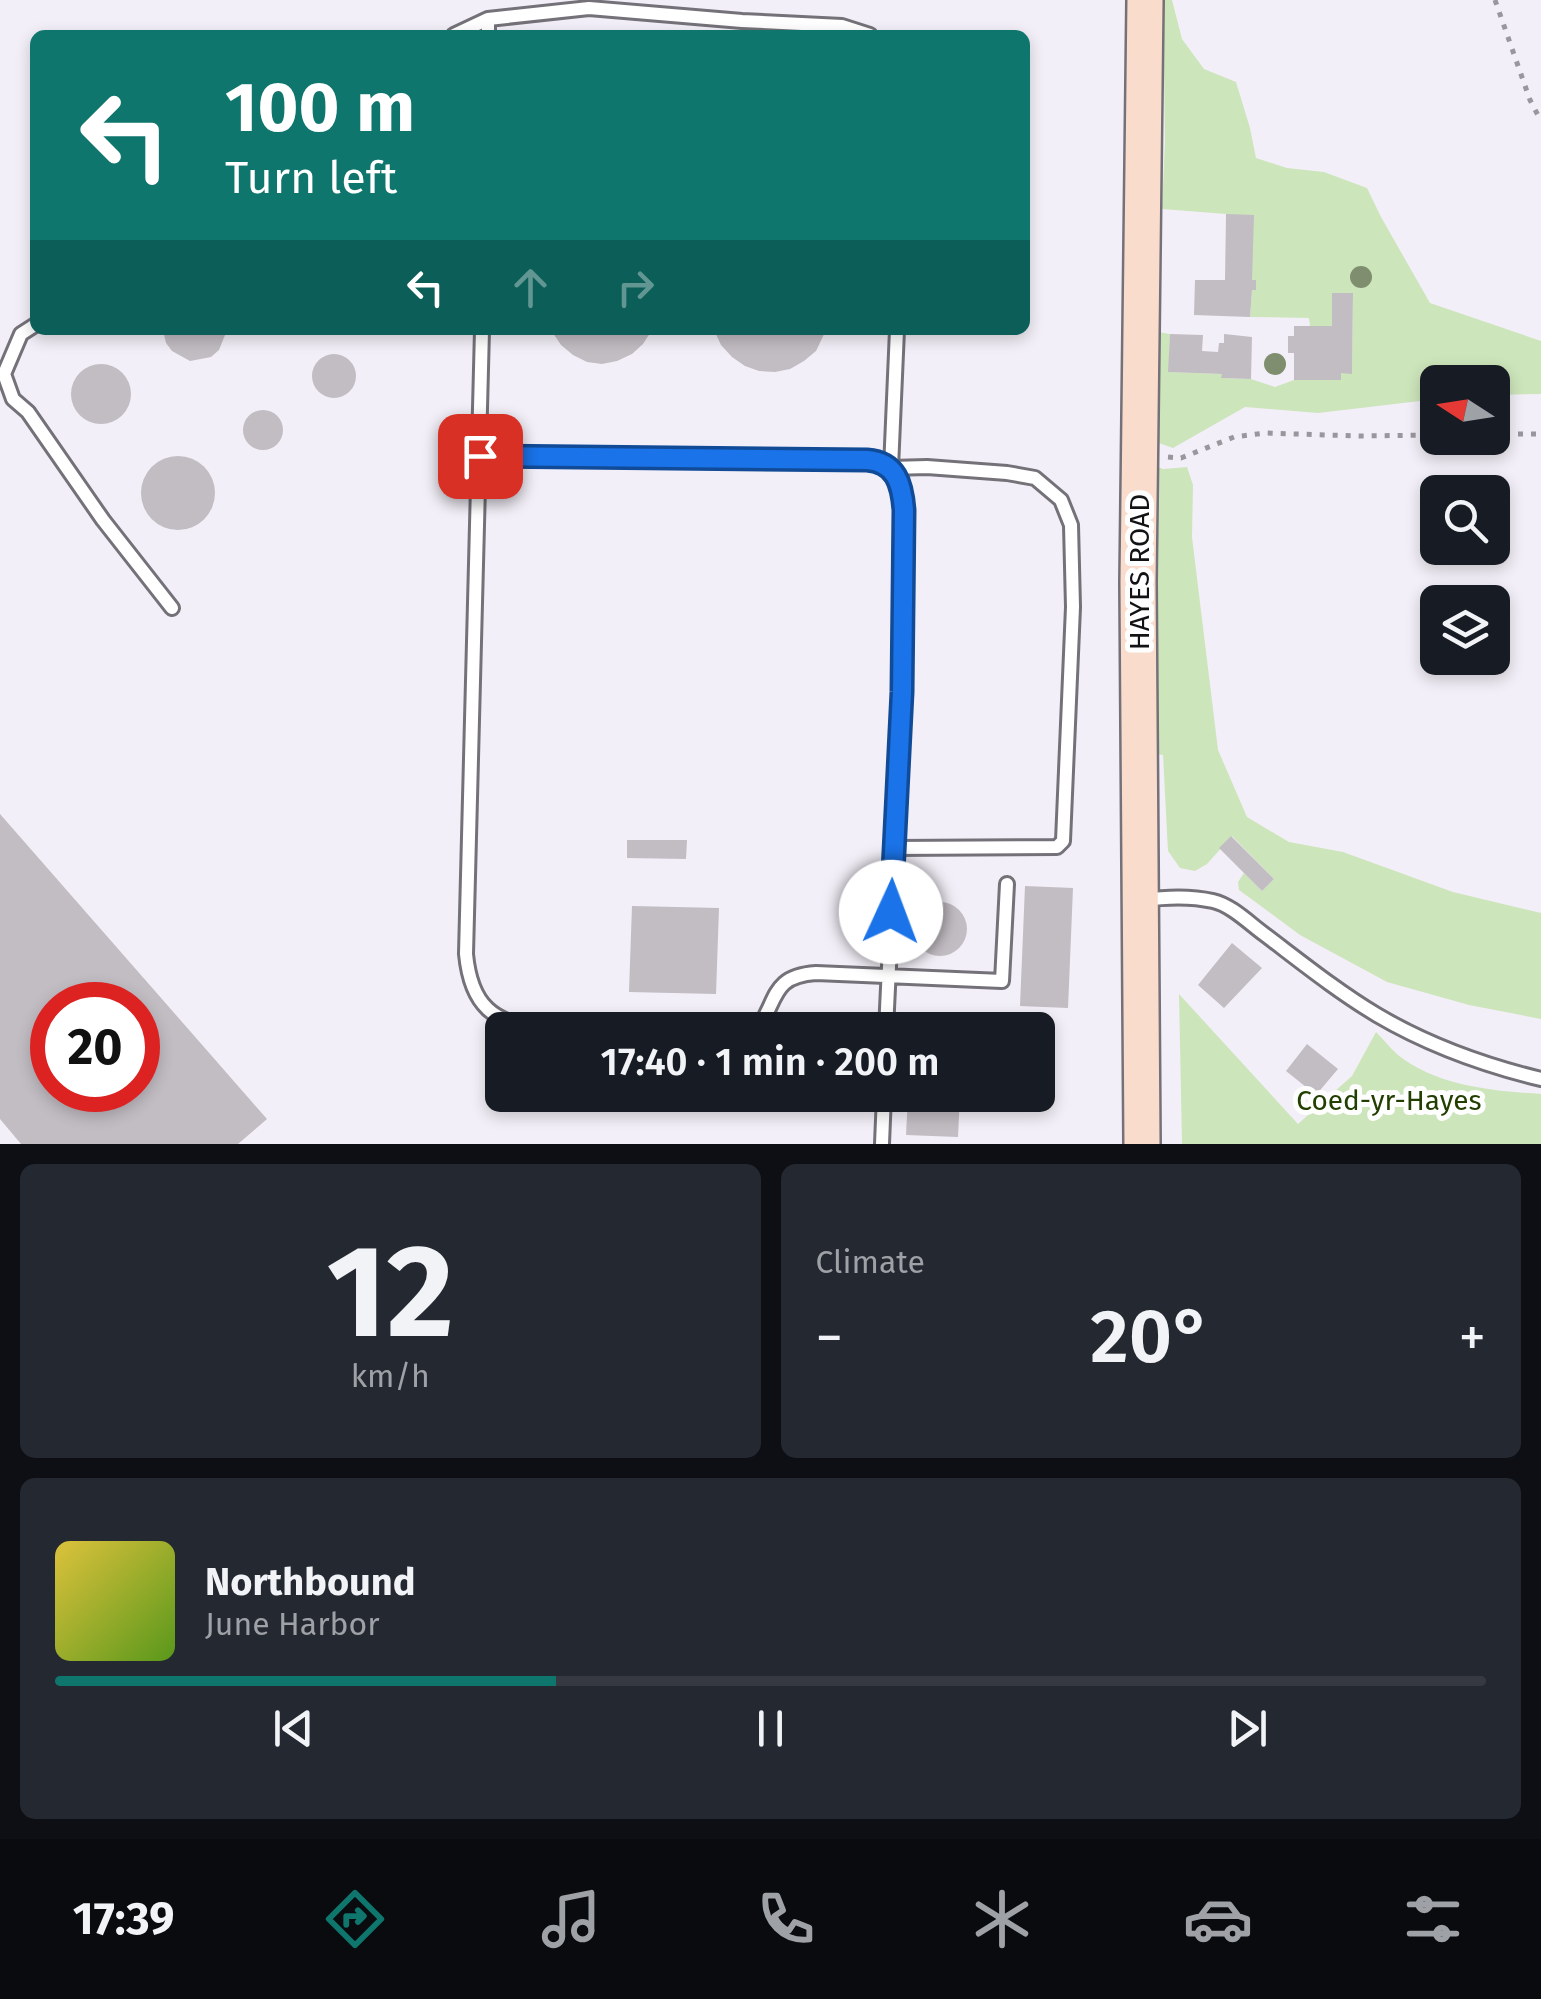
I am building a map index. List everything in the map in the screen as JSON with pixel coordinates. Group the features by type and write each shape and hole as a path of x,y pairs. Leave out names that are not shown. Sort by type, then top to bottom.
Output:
{"street":[{"name":"HAYES ROAD","path":"1142,1144 1138,582 1145,0"}],"lane":[{"path":"465,30 488,19 588,8 854,30"},
{"path":"488,19 488,30"},
{"path":"30,328 21,334 4,374 13,399 28,412 102,520 172,608"},
{"path":"482,335 466,920 468,972 480,1002 489,1012"},
{"path":"891,468 896,335"},
{"path":"480,456 867,460 880,461 891,468 902,486 904,510 902,692 887,1012"},
{"path":"891,468 1007,472 1034,478 1061,500 1071,525 1073,607 1064,841 1057,847 893,848"},
{"path":"766,1012 778,989 790,978 816,972 1002,981 1007,884"},
{"path":"1141,900 1214,901 1381,1018 1440,1047 1541,1080"},
{"path":"882,1144 883,1112"}],"path":[{"path":"1495,0 1541,121"},
{"path":"1140,456 1181,458 1234,437 1265,433 1420,435"},
{"path":"1510,434 1541,434"}],"green space":[{"path":"1163,0 1172,0 1182,39 1204,69 1236,82 1256,158 1287,168 1324,172 1367,188 1430,303 1541,341 1541,394 1510,395 1510,365 1420,365 1420,401 1318,413 1245,407 1173,448 1156,442 1158,332 1170,334 1169,372 1222,374 1222,378 1251,379 1275,387 1294,380 1340,380 1341,373 1352,373 1353,293 1332,293 1332,326 1310,326 1309,318 1250,317 1256,281 1252,280 1226,214 1162,209"},
{"path":"1156,466 1187,467 1193,485 1192,537 1218,750 1247,817 1289,842 1343,852 1453,892 1541,913 1541,1019 1469,1005 1387,982 1300,935 1239,890 1238,882 1244,873 1262,891 1274,879 1232,836 1207,864 1195,871 1180,868 1168,851 1163,755 1156,754"},
{"name":"Coed-yr-Hayes","path":"1179,994 1298,1124 1352,1076 1376,1032 1398,1055 1430,1074 1485,1089 1541,1094 1541,1144 1182,1144"}],"building":[{"path":"1226,214 1254,215 1252,280 1256,280 1256,290 1252,290 1250,317 1194,315 1195,280 1225,280"},
{"path":"1332,293 1353,293 1352,374 1341,373 1341,380 1294,380 1294,353 1288,353 1288,336 1294,336 1294,326 1332,326"},
{"path":"1170,334 1203,335 1202,351 1218,352 1224,334 1252,337 1251,379 1168,372"},
{"path":"164,335 225,335 211,357 190,361 166,343"},
{"path":"554,335 649,335 632,354 602,364 587,362 561,345"},
{"path":"716,335 824,335 816,351 804,361 775,372 745,366 721,345"},
{"path":"334,354 349,361 356,376 349,391 334,398 319,391 312,376 319,361"},
{"path":"101,364 122,373 131,394 122,415 101,424 80,415 71,394 80,373"},
{"path":"263,410 277,416 283,430 277,444 263,450 249,444 243,430 249,416"},
{"path":"178,456 204,467 215,493 204,519 178,530 152,519 141,493 152,467"},
{"path":"0,814 147,982 30,982 30,1112 160,1112 160,997 267,1119 238,1144 21,1144 0,1119"},
{"path":"1231,836 1274,879 1262,891 1219,848"},
{"path":"627,840 687,840 686,859 627,858"},
{"path":"1025,886 1073,888 1068,1008 1020,1006"},
{"path":"940,902 959,910 967,929 959,948 940,956 921,948 913,929 921,910"},
{"path":"632,906 719,908 716,994 629,992"},
{"path":"1232,943 1262,968 1224,1008 1198,985"},
{"path":"1307,1044 1338,1069 1316,1095 1286,1071"},
{"path":"907,1112 959,1112 958,1137 906,1135"}],"route":[{"path":"480,456 867,460 880,461 891,468 902,486 904,510 902,692 891,912"}]}
